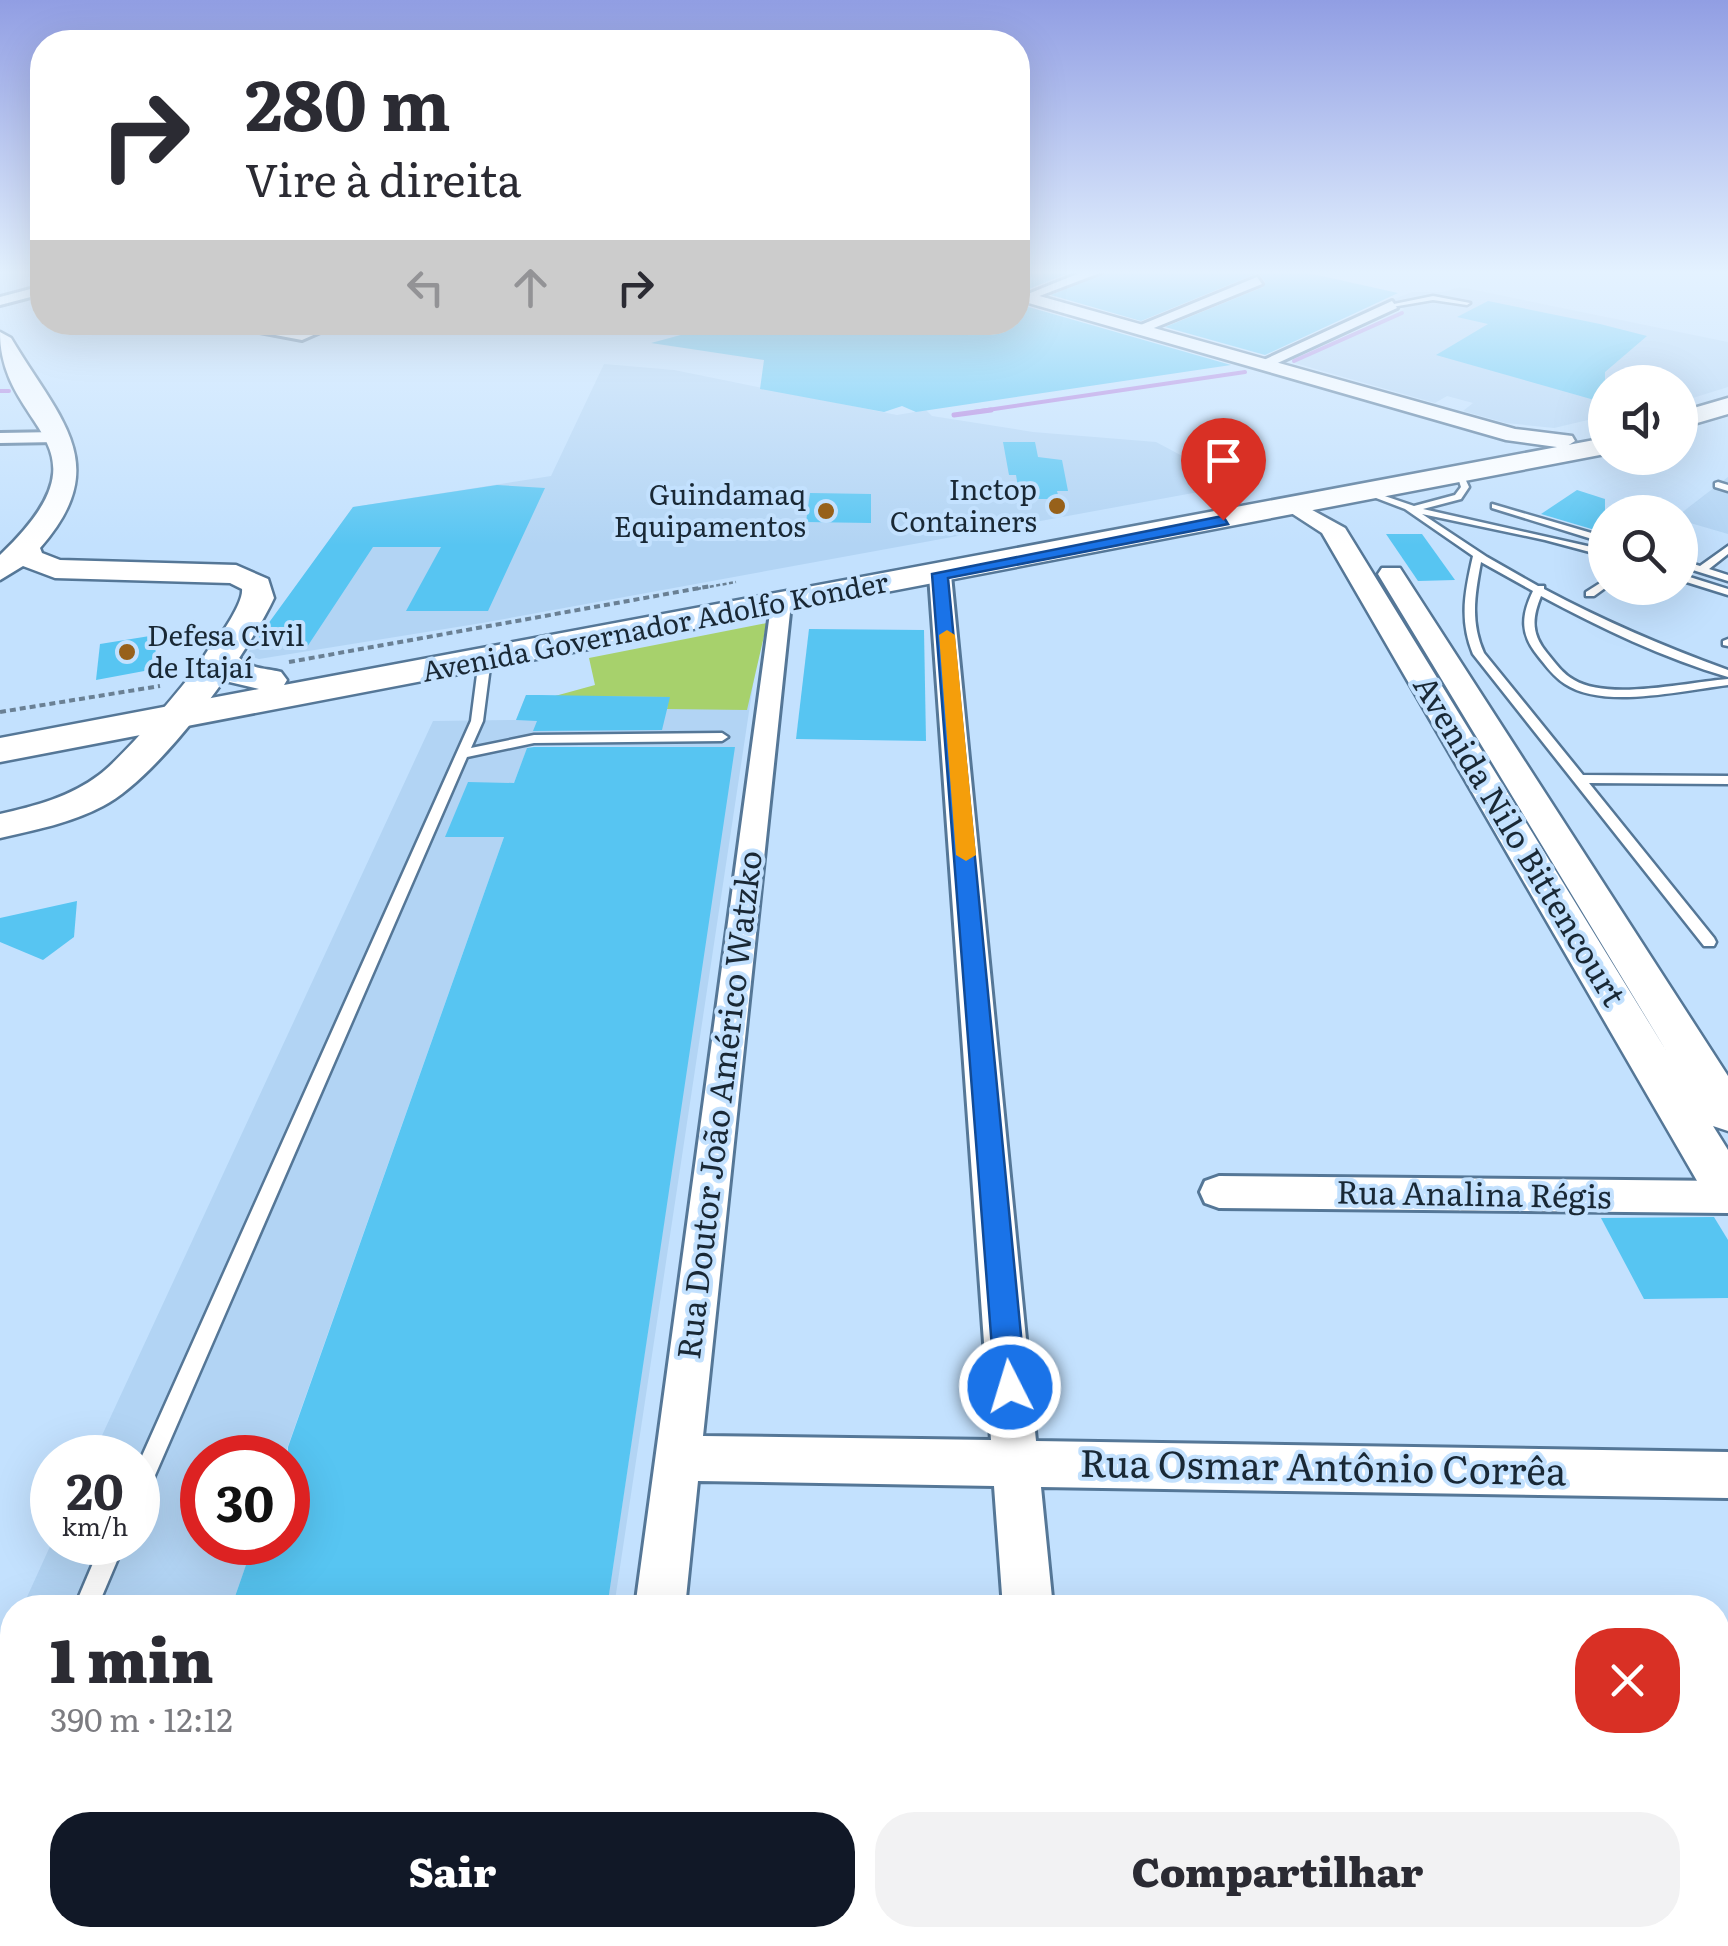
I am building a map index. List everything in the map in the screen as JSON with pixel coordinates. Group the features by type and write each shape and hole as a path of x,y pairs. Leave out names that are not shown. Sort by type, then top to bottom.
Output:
{"main road":[{"path":"0,571 25,548 54,510 67,480 65,451 14,363"},
{"path":"1698,419 1728,406"},
{"path":"1698,423 1728,420"},
{"name":"Avenida Governador Adolfo Konder","path":"0,750 198,687 268,680 1518,442 1588,437"},
{"name":"Avenida Governador Adolfo Konder","path":"0,730 198,687 486,658 1588,449"},
{"path":"25,548 36,563 82,572"},
{"path":"0,585 82,572 214,572 252,580 259,598 198,687 118,784 61,812 0,826"}],"street":[{"path":"1259,363 1518,442"},
{"path":"0,438 57,438"},
{"name":"Avenida Nilo Bittencourt","path":"1354,495 1724,1100"},
{"name":"Avenida Nilo Bittencourt","path":"1294,507 1332,528 1728,1194"},
{"path":"940,574 1027,1595"},
{"name":"Rua Doutor João Américo Watzko","path":"662,1595 780,603"},
{"path":"1669,1093 1724,1100"},
{"name":"Rua Analina Régis","path":"1219,1192 1728,1194"},
{"name":"Rua Osmar Antônio Corrêa","path":"678,1458 1728,1475"}],"lane":[{"path":"1409,510 1458,497 1466,487 1459,474"},
{"path":"1354,495 1588,548"},
{"path":"1494,506 1588,534"},
{"path":"1409,510 1478,554 1637,640 1728,674"},
{"path":"1582,546 1588,543"},
{"path":"1702,570 1728,548"},
{"path":"1478,554 1466,614 1468,632 1479,654 1708,942"},
{"path":"1698,569 1728,578"},
{"path":"1698,583 1728,592"},
{"path":"1540,588 1526,616 1529,640 1564,679 1580,688 1606,692 1728,682"},
{"path":"160,1438 477,721 486,658"},
{"path":"462,754 534,739 722,737"},
{"path":"1577,779 1728,780"},
{"path":"91,1595 104,1565"}],"path":[{"path":"0,712 198,687"}],"shaded area":[{"path":"1294,363 1728,363 1728,387 1698,396 1698,365 1588,365 1588,420 1554,428 1506,423 1463,411 1473,403 1447,396 1435,403"},
{"path":"604,364 674,370 897,415 926,410 932,416 1033,432 1156,442 1237,485 482,623 259,659 246,655 353,507 551,476"},
{"path":"1728,477 1728,534 1698,525 1698,500"},
{"path":"758,652 616,1595 609,1595 734,747 528,746 514,783 468,783 446,836 504,837 292,1435 180,1435 180,1565 246,1565 235,1595 28,1595 42,1565 160,1565 160,1435 102,1435 433,721 516,720 526,695 555,696"}],"green space":[{"path":"767,623 747,710 667,709 669,697 555,696 595,685 589,658"}],"building":[{"path":"764,363 1231,365 916,412 902,406 884,412 760,389"},
{"path":"1464,363 1616,363 1588,365 1588,398"},
{"path":"1003,442 1035,442 1038,457 1062,460 1068,491 1057,491 1059,499 1020,499 1016,475 1009,475"},
{"path":"497,485 545,488 488,611 406,611 441,547 373,547 307,647 252,646 353,507"},
{"path":"1577,490 1593,495 1588,495 1588,528 1541,514"},
{"name":"Guindamaq Equipamentos","path":"810,493 871,494 871,523 806,522"},
{"path":"1386,534 1422,534 1455,580 1418,581"},
{"path":"809,629 924,630 926,741 796,739"},
{"name":"Defesa Civil de Itajaí","path":"156,635 155,669 96,680 100,644"},
{"path":"526,695 670,697 662,730 533,731 537,721 516,720"},
{"path":"735,747 609,1595 236,1595 246,1565 310,1565 310,1435 292,1435 504,837 445,837 468,782 514,783 527,748"},
{"path":"77,901 74,937 43,960 0,942 0,918"},
{"path":"1714,1217 1728,1240 1728,1298 1644,1299 1601,1218"}],"waterway":[{"path":"974,412 1245,372"},
{"path":"0,391 9,391"},
{"path":"954,415 991,410"}],"slow traffic":[{"path":"947,635 966,855"}],"place":[{"name":"Inctop Containers","path":"1057,506"},
{"name":"Guindamaq Equipamentos","path":"826,511"},
{"name":"Defesa Civil de Itajaí","path":"127,652"}],"route":[{"path":"1010,1387 940,574 1223,520"}]}
